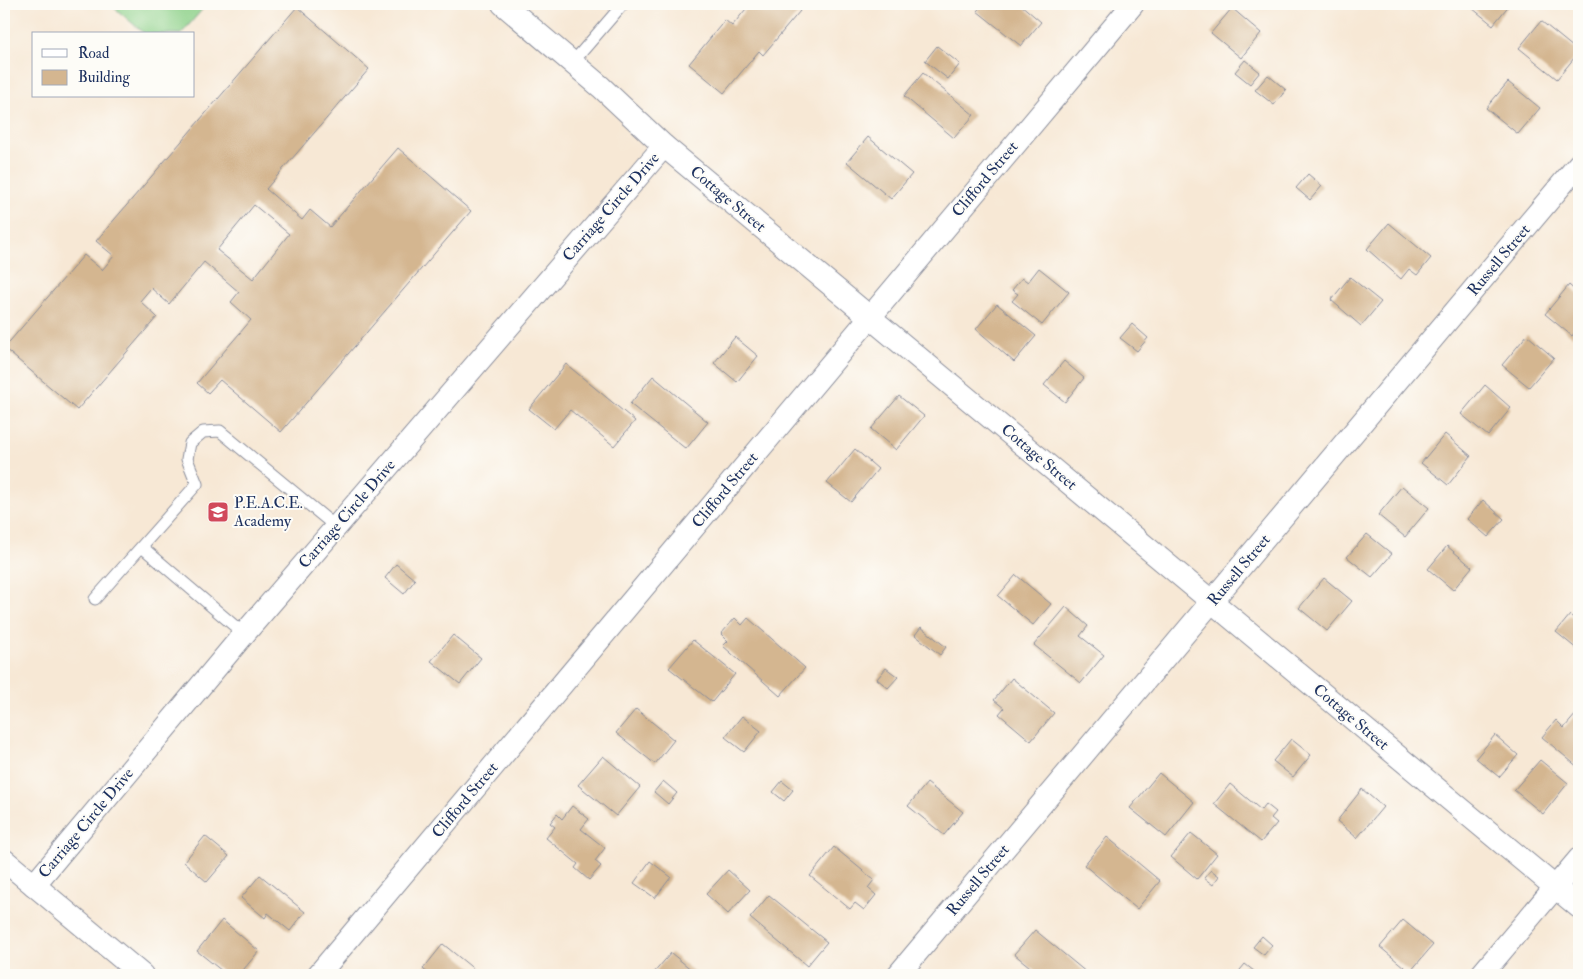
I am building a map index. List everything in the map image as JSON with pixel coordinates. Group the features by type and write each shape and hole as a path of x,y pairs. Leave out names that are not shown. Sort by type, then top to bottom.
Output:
{"street":[{"name":"Cottage Street","path":"503,4 573,62 664,146 1579,907"},
{"name":"Clifford Street","path":"318,975 1133,4"},
{"name":"Carriage Circle Drive","path":"34,885 244,634 664,146"},
{"name":"Russell Street","path":"898,975 1579,164"},
{"path":"1481,975 1579,859"},
{"path":"4,860 142,975"}],"lane":[{"path":"573,62 623,4"},
{"path":"95,599 197,484 186,459 190,443 203,432 220,431 336,527"},
{"path":"142,547 244,634"}],"green space":[{"path":"110,4 207,4 183,32 143,32"}],"building":[{"path":"750,4 799,4 796,7 800,11 763,55 759,51 724,93 689,64 725,20 732,26"},
{"path":"983,4 1020,4 1041,22 1021,46 977,11"},
{"path":"1467,4 1510,4 1493,25"},
{"path":"297,7 369,69 266,189 302,220 310,210 330,227 398,148 471,211 281,432 220,380 208,393 197,383 251,320 231,302 239,292 204,262 169,304 151,288 140,301 157,317 77,410 4,348 84,255 102,270 114,256 96,241","holes":["254,205 289,234 253,279 217,250"]},
{"path":"1232,8 1261,33 1241,58 1211,33"},
{"path":"1541,21 1579,52 1557,79 1519,48"},
{"path":"937,46 960,64 948,79 925,61"},
{"path":"1245,60 1260,72 1250,84 1235,72"},
{"path":"923,73 974,115 954,138 904,96"},
{"path":"1268,75 1286,90 1274,105 1255,90"},
{"path":"1508,82 1540,108 1518,134 1486,108"},
{"path":"868,137 912,174 891,199 847,162"},
{"path":"1308,174 1322,186 1310,200 1296,188"},
{"path":"1389,223 1431,258 1417,275 1409,269 1401,279 1367,249"},
{"path":"1039,268 1069,292 1042,325 1012,301 1018,294 1012,290 1022,278 1028,282"},
{"path":"1350,277 1381,302 1361,326 1331,300"},
{"path":"1569,285 1579,294 1579,327 1572,336 1545,314"},
{"path":"997,304 1036,336 1014,362 976,329"},
{"path":"1132,324 1148,338 1137,351 1120,338"},
{"path":"1527,335 1554,358 1529,387 1502,365"},
{"path":"735,337 758,356 737,382 714,363"},
{"path":"1064,361 1084,378 1065,402 1044,385"},
{"path":"566,364 635,421 614,446 570,410 554,429 529,409"},
{"path":"653,376 708,422 686,449 630,404"},
{"path":"1485,385 1511,408 1488,436 1461,414"},
{"path":"899,396 924,416 896,450 871,429"},
{"path":"1445,434 1471,456 1448,485 1421,463"},
{"path":"855,449 878,469 851,502 827,483"},
{"path":"1402,486 1429,508 1405,537 1378,515"},
{"path":"1483,500 1504,519 1488,537 1467,519"},
{"path":"1367,534 1392,554 1372,577 1347,557"},
{"path":"1447,546 1472,567 1453,590 1428,569"},
{"path":"396,564 415,580 404,594 385,578"},
{"path":"1016,575 1051,604 1033,625 998,596"},
{"path":"1324,578 1352,601 1327,631 1299,608"},
{"path":"1066,607 1088,626 1080,636 1104,655 1081,683 1034,645"},
{"path":"1570,615 1579,623 1578,650 1556,632"},
{"path":"735,618 742,625 748,618 805,668 780,696 723,646 728,641 721,634"},
{"path":"921,627 946,647 940,655 915,635"},
{"path":"453,635 481,658 460,684 431,661"},
{"path":"693,640 735,674 712,702 669,668"},
{"path":"886,668 898,677 888,688 877,679"},
{"path":"1012,678 1054,713 1031,741 999,714 1004,708 994,700"},
{"path":"636,709 674,740 655,764 616,733"},
{"path":"1577,713 1579,715 1579,768 1542,737 1556,720 1564,728"},
{"path":"742,716 761,731 744,752 725,737"},
{"path":"1495,735 1518,755 1499,777 1476,758"},
{"path":"1291,739 1311,755 1293,777 1273,761"},
{"path":"603,756 640,787 616,816 578,785"},
{"path":"1540,760 1568,783 1543,814 1514,790"},
{"path":"1159,773 1194,802 1166,837 1130,808"},
{"path":"663,781 677,793 668,804 654,792"},
{"path":"782,781 793,790 784,801 773,792"},
{"path":"927,783 963,812 944,835 908,806"},
{"path":"1230,784 1261,810 1266,804 1276,812 1271,818 1277,823 1261,842 1214,804"},
{"path":"1362,789 1383,807 1357,838 1337,821"},
{"path":"572,806 589,819 581,829 605,848 595,861 601,866 589,880 575,868 578,864 546,838 555,827 550,823 557,814 562,819"},
{"path":"1191,833 1217,854 1197,879 1171,857"},
{"path":"205,836 229,856 207,882 184,862"},
{"path":"1107,837 1160,881 1137,909 1084,865"},
{"path":"834,847 874,880 868,888 876,895 864,910 855,903 850,909 810,876"},
{"path":"650,861 671,877 655,898 634,883"},
{"path":"728,870 750,890 728,914 706,894"},
{"path":"1211,870 1219,876 1213,885 1204,878"},
{"path":"260,875 305,912 290,931 268,913 265,918 241,898"},
{"path":"769,895 827,942 807,966 750,918"},
{"path":"222,920 259,951 239,975 227,975 197,951"},
{"path":"1403,920 1433,945 1410,972 1380,947"},
{"path":"1035,930 1087,973 1084,975 1040,975 1014,954"},
{"path":"1262,936 1272,945 1264,955 1253,947"},
{"path":"443,944 481,975 430,975 423,969"},
{"path":"671,953 698,975 652,975"},
{"path":"1245,964 1259,975 1236,975"}],"place":[{"name":"P.E.A.C.E. Academy","path":"218,512"}]}
